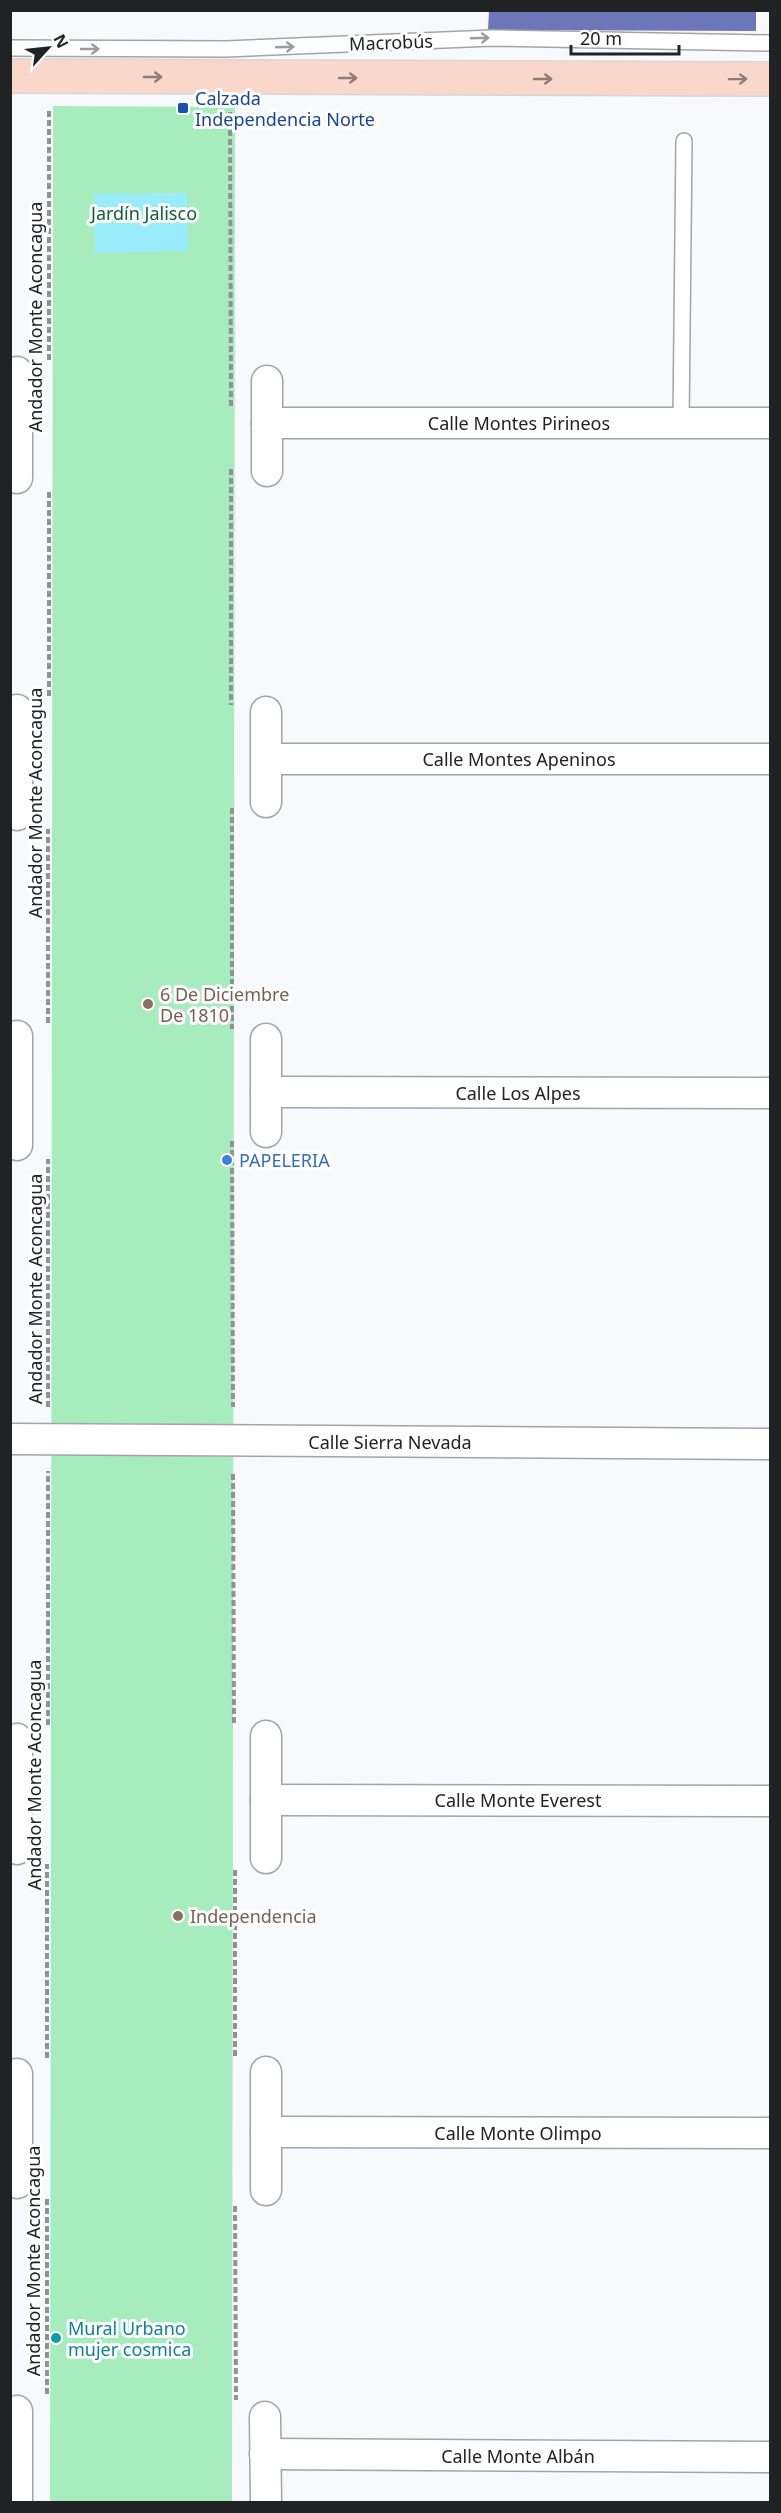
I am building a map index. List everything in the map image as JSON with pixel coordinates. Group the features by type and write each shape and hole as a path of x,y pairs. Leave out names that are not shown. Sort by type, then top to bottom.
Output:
{"main road":[{"path":"10,76 771,79"}],"street":[{"path":"17,372 14,424 17,478"},
{"path":"267,381 267,471"},
{"name":"Calle Montes Pirineos","path":"267,423 771,423"},
{"path":"17,710 14,758 17,815"},
{"path":"266,712 266,801"},
{"name":"Calle Montes Apeninos","path":"267,759 771,759"},
{"path":"17,1036 14,1092 17,1145"},
{"path":"266,1039 266,1132"},
{"name":"Calle Los Alpes","path":"266,1092 771,1093"},
{"name":"Calle Sierra Nevada","path":"10,1439 771,1444"},
{"path":"266,1736 266,1858"},
{"path":"17,1739 14,1800 17,1849"},
{"name":"Calle Monte Everest","path":"266,1800 771,1801"},
{"path":"266,2072 266,2190"},
{"path":"16,2074 14,2132 17,2183"},
{"name":"Calle Monte Olimpo","path":"266,2132 771,2133"},
{"path":"17,2411 14,2455 17,2502"},
{"path":"265,2417 266,2502"},
{"name":"Calle Monte Albán","path":"265,2454 771,2457"}],"lane":[{"name":"Macrobús","path":"10,48 226,49 492,38 771,43"},
{"path":"681,423 684,141"}],"path":[{"name":"Andador Monte Aconcagua","path":"49,76 49,363"},
{"path":"230,77 231,412"},
{"path":"231,460 231,711"},
{"name":"Andador Monte Aconcagua","path":"48,698 49,483"},
{"path":"232,807 232,1035"},
{"name":"Andador Monte Aconcagua","path":"48,818 48,1033"},
{"path":"232,1130 234,1727"},
{"name":"Andador Monte Aconcagua","path":"48,1152 48,1726"},
{"name":"Andador Monte Aconcagua","path":"47,1857 47,2060"},
{"path":"234,1859 235,2061"},
{"name":"Andador Monte Aconcagua","path":"47,2192 47,2395"},
{"path":"236,2204 236,2407"}],"green space":[{"name":"Jardín Jalisco","path":"53,106 235,107 232,2502 50,2502"}],"water":[{"path":"187,193 188,251 95,253 94,194"}],"building":[{"path":"489,10 756,10 756,31 488,30"}],"place":[{"name":"Calzada Independencia Norte","path":"183,108"},
{"name":"6 De Diciembre De 1810","path":"148,1004"},
{"name":"PAPELERIA","path":"227,1160"},
{"name":"Independencia","path":"178,1916"},
{"name":"Mural Urbano mujer cosmica","path":"56,2338"}]}
